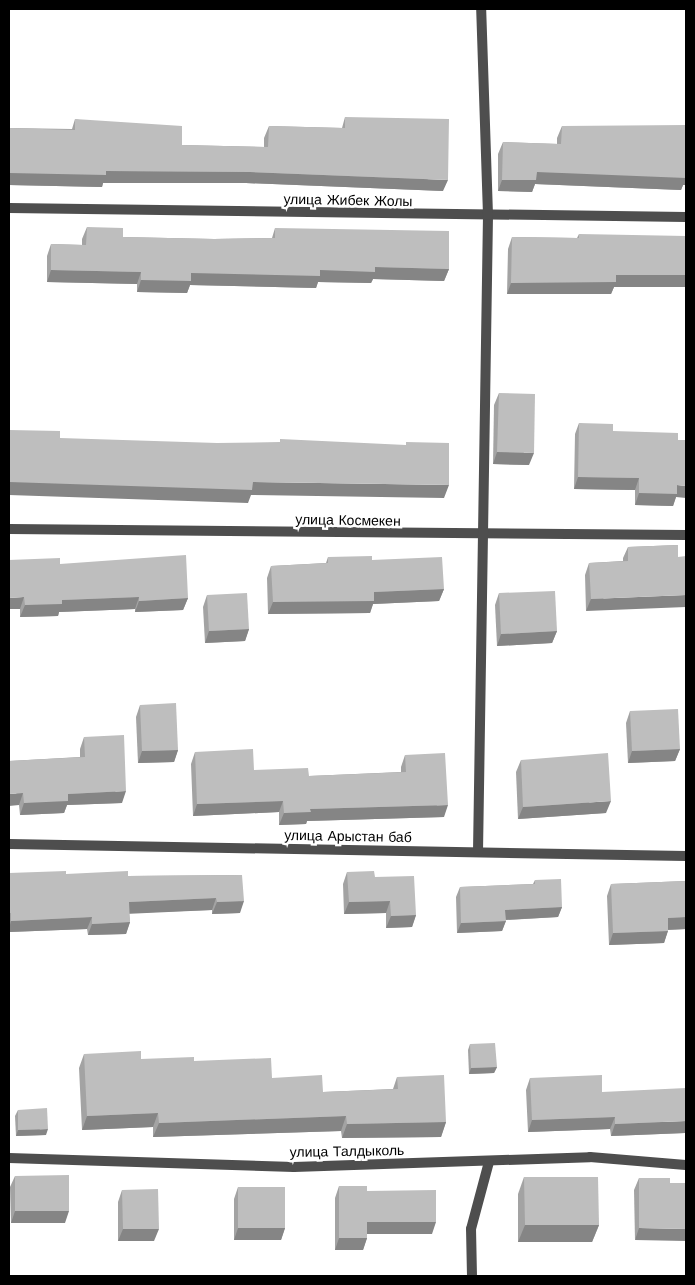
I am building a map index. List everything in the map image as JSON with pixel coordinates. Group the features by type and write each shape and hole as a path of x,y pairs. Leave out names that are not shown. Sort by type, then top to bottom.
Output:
{"street":[{"path":"478,852 488,215 481,9"},
{"name":"улица Жибек Жолы","path":"9,208 686,217"},
{"name":"улица Космекен","path":"9,529 686,536"},
{"name":"улица Арыстан баб","path":"9,844 686,856"},
{"name":"улица Талдыколь","path":"9,1158 294,1167 590,1158 686,1165"},
{"path":"472,1276 470,1229 489,1162"}],"building":[{"path":"345,117 449,119 448,180 250,172 106,171 106,175 9,173 9,128 75,130 75,119 182,126 182,145 268,147 269,126 345,128"},
{"path":"686,125 686,178 537,172 536,180 502,180 503,142 561,144 562,126"},
{"path":"87,227 123,228 123,237 214,239 275,238 275,228 449,231 449,269 375,267 375,272 320,270 320,276 191,273 191,281 141,280 141,272 51,270 51,244 86,245"},
{"path":"579,234 686,236 686,275 616,275 616,282 511,283 512,237 579,238"},
{"path":"499,393 535,394 534,453 497,452"},
{"path":"579,423 613,424 613,431 678,433 678,440 686,440 686,486 677,485 677,494 639,493 639,478 578,477"},
{"path":"9,430 60,431 60,438 217,443 280,442 280,439 406,445 406,442 449,443 449,485 253,482 252,490 9,482"},
{"path":"678,545 678,557 686,556 686,595 591,599 589,563 628,561 628,547"},
{"path":"186,555 188,598 139,601 139,597 62,600 62,604 25,605 24,597 9,598 9,560 60,558 60,564"},
{"path":"372,556 372,560 442,557 444,589 374,592 374,601 273,602 271,566 328,563 328,557"},
{"path":"555,591 557,631 501,634 499,593"},
{"path":"247,593 249,629 209,631 207,595"},
{"path":"176,703 178,750 142,751 140,705"},
{"path":"678,709 680,749 632,751 630,711"},
{"path":"124,735 126,791 68,794 68,801 24,803 23,793 9,794 9,761 85,757 84,737"},
{"path":"253,749 254,770 308,768 309,776 406,772 405,755 445,753 448,805 310,809 311,812 284,813 283,801 197,804 195,752"},
{"path":"608,753 611,801 523,807 521,760"},
{"path":"66,871 66,874 128,871 128,876 242,875 244,901 217,902 216,898 129,902 130,922 92,924 92,917 11,921 11,913 9,913 9,873"},
{"path":"374,871 375,877 414,876 416,915 391,916 390,901 349,902 347,872"},
{"path":"561,879 562,907 505,910 506,921 461,923 460,887 535,884 535,880"},
{"path":"686,881 686,917 668,918 668,931 613,933 611,884"},
{"path":"495,1043 497,1067 471,1068 470,1044"},
{"path":"141,1051 141,1059 194,1057 194,1061 271,1058 272,1078 322,1075 323,1092 398,1089 397,1077 444,1075 446,1122 347,1124 346,1116 159,1123 158,1113 87,1116 84,1054"},
{"path":"602,1075 602,1092 686,1088 686,1121 615,1124 615,1117 532,1120 530,1078"},
{"path":"47,1108 48,1129 18,1130 18,1110"},
{"path":"69,1175 69,1211 15,1211 15,1176"},
{"path":"524,1177 598,1177 599,1225 525,1225"},
{"path":"639,1178 670,1178 670,1183 686,1183 686,1229 639,1228"},
{"path":"339,1186 367,1186 367,1191 436,1190 436,1222 367,1222 367,1238 339,1238"},
{"path":"238,1187 285,1187 285,1228 238,1228"},
{"path":"158,1189 159,1229 123,1229 122,1190"}]}
